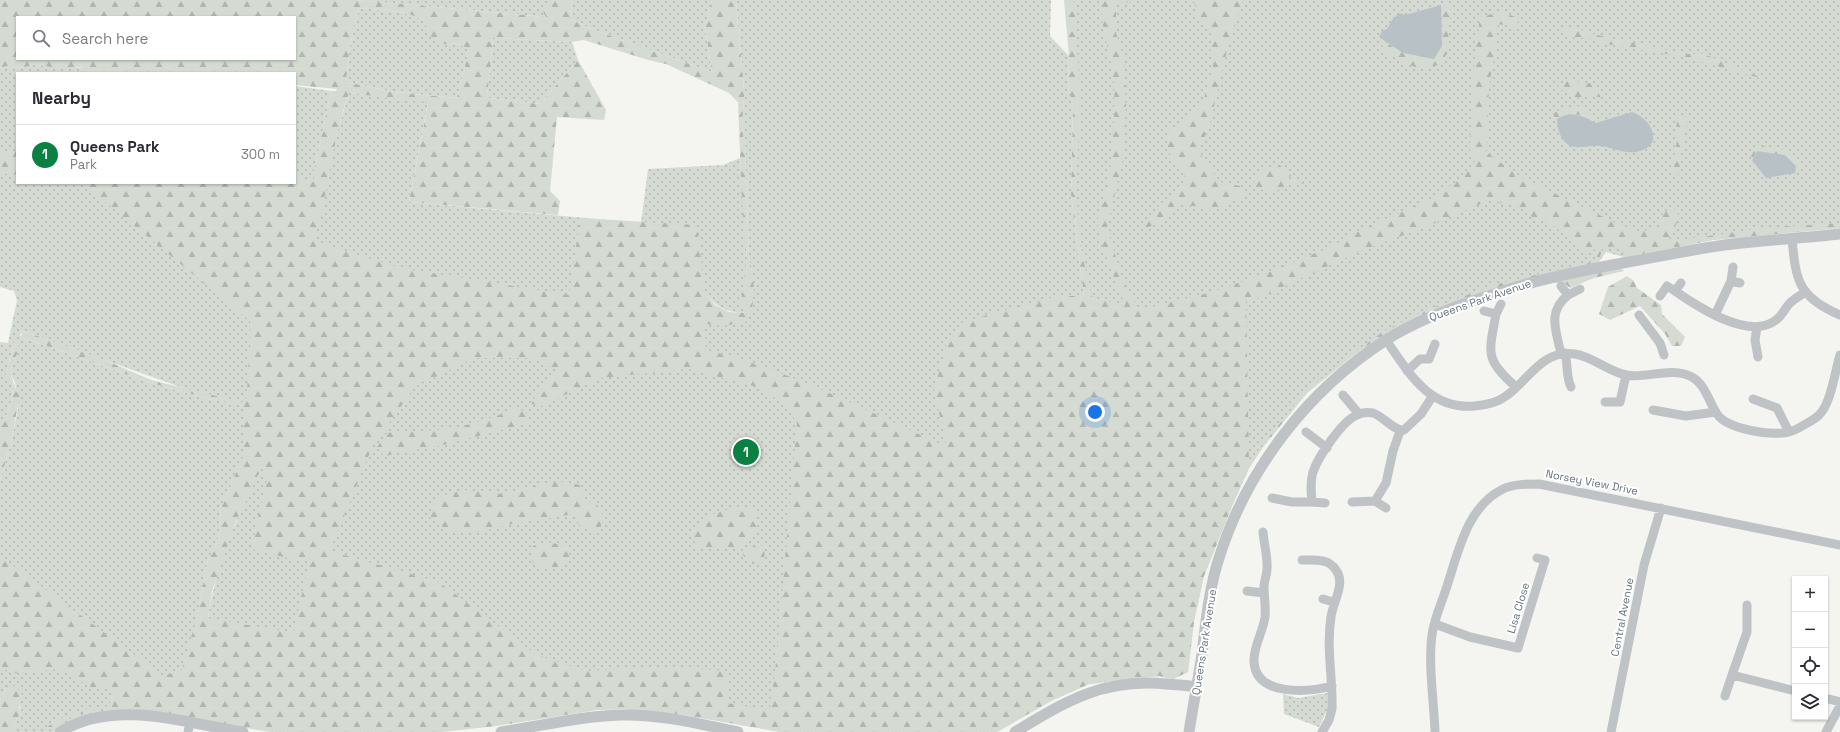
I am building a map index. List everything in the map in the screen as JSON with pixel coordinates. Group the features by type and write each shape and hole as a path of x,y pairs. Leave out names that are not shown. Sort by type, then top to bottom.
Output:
{"street":[{"name":"Queens Park Avenue","path":"1189,732 1207,608 1219,559 1234,520 1249,488 1283,435 1310,403 1349,367 1386,340 1425,319 1472,301 1541,280 1683,251 1733,244 1840,234"},
{"path":"1792,239 1797,280 1805,292 1822,306 1840,315"},
{"path":"1715,315 1735,282 1733,267"},
{"path":"1675,291 1681,283"},
{"path":"1561,286 1568,295"},
{"path":"1660,296 1667,286 1694,304 1728,321 1757,327 1765,326 1777,320 1791,303 1805,292"},
{"path":"1571,387 1569,382 1568,366 1563,354 1556,325 1556,308 1559,302 1568,295 1580,289"},
{"path":"1501,304 1496,314 1490,356 1498,369 1516,387"},
{"path":"1484,312 1496,314"},
{"path":"1639,315 1660,343 1664,355"},
{"path":"1757,327 1755,340 1758,357"},
{"path":"1386,340 1407,370 1432,397 1455,406 1487,404 1507,396 1540,363 1563,354 1577,355 1609,370 1626,375 1676,373 1691,376 1704,390 1722,420 1733,426 1774,433 1789,432 1812,420 1824,409 1840,356"},
{"path":"1407,370 1420,359 1429,359 1436,344"},
{"path":"1605,402 1625,403 1626,375"},
{"path":"1343,395 1359,414"},
{"path":"1375,501 1386,482 1393,451 1400,431 1408,427 1414,421 1432,397"},
{"path":"1753,399 1777,408 1789,432"},
{"path":"1653,410 1686,416 1716,412"},
{"path":"1312,502 1312,478 1314,470 1327,448 1344,425 1359,414 1372,413 1380,416 1400,431"},
{"path":"1306,432 1327,448"},
{"name":"Norsey View Drive","path":"1435,732 1431,646 1435,624 1455,562 1472,518 1490,497 1504,489 1518,485 1539,484 1840,545"},
{"path":"1272,498 1292,502 1325,503"},
{"path":"1352,502 1375,501 1386,508"},
{"name":"Central Avenue","path":"1611,732 1644,565 1661,508"},
{"path":"1263,532 1267,568 1264,593 1265,618 1254,662 1258,674 1273,686 1283,689 1299,691 1317,690 1332,686"},
{"path":"1302,560 1325,561 1336,569 1339,575 1339,588 1333,602 1329,645 1332,709 1329,720 1322,732"},
{"name":"Lisa Close","path":"1435,624 1454,629 1470,637 1518,648 1545,560"},
{"path":"1247,591 1264,593"},
{"path":"1323,599 1333,602"},
{"path":"1725,696 1747,632 1747,605"},
{"path":"1732,675 1792,690"},
{"path":"1015,732 1076,698 1101,688 1121,684 1145,682 1196,687"},
{"path":"1828,699 1840,702"},
{"path":"1826,732 1840,706"},
{"path":"60,732 81,722 113,715 145,716 189,727 243,732"},
{"path":"502,732 588,717 623,715 658,717 738,732"}],"green space":[{"path":"0,0 357,0 546,17 542,10 553,3 554,0 572,0 570,19 594,30 712,72 705,28 712,0 736,0 744,90 742,129 745,142 749,258 754,290 751,313 748,321 724,326 705,324 706,350 737,358 828,392 947,447 934,391 947,341 962,322 1057,296 1084,296 1071,194 1073,106 1068,87 1069,56 1064,0 1074,0 1075,4 1080,106 1076,187 1081,250 1092,297 1125,306 1104,250 1098,219 1110,173 1114,108 1113,73 1102,21 1102,0 1139,0 1134,2 1116,3 1116,33 1124,58 1126,106 1122,163 1107,228 1126,290 1138,307 1152,307 1212,292 1267,273 1330,247 1355,233 1437,196 1466,174 1475,161 1470,150 1472,81 1480,17 1500,12 1519,18 1516,27 1498,24 1495,54 1489,86 1486,152 1519,176 1618,224 1640,232 1659,227 1663,212 1674,209 1680,217 1669,238 1674,241 1764,228 1840,223 1840,228 1713,240 1628,257 1615,246 1602,248 1599,262 1422,315 1385,334 1355,354 1307,393 1263,447 1249,468 1204,576 1194,621 1188,672 1173,679 1159,676 1089,684 1051,701 997,732 781,732 678,714 624,709 596,710 495,726 440,732 271,732 168,714 108,712 108,709 104,709 76,715 64,720 45,732 42,732 56,721 73,713 109,706 113,690 93,688 59,669 15,673 0,668 0,556 162,675 181,673 197,617 207,564 218,540 221,508 243,457 244,406 208,399 151,383 21,337 23,331 98,357 151,380 245,403 248,380 250,321 83,184 296,184 296,176 314,182 314,172 331,91 336,91 337,89 296,85 296,72 81,72 82,67 65,68 34,65 19,68 7,66 0,68","holes":["359,8 393,11 419,18 424,22 430,35 437,42 441,44 455,44 464,46 469,50 457,98 394,92 346,82 350,45","493,38 572,42 584,40 648,60 666,64 729,93 738,102 742,202 747,258 741,302 744,313 729,312 715,305 705,292 697,225 580,218 569,295 405,269 315,242 315,233 322,213 336,137 349,93 428,103 409,202 558,215 560,201 550,191 557,117 604,120 606,110 578,60 540,104 487,98","1490,200 1524,208 1532,217 1551,224 1586,251 1598,249 1595,261 1497,284 1421,312 1384,331 1353,353 1305,392 1249,462 1246,301 1252,301 1365,249 1426,227","474,358 531,358 558,370 530,403 540,407 601,378 688,369 757,387 787,406 797,423 775,674 770,702 771,710 727,703 729,671 653,667 586,671 537,655 439,582 330,551 373,445 415,387","261,467 267,479 251,549 300,561 310,558 293,633 208,618 212,591 236,521 249,496"]},
{"path":"355,0 554,0 547,17"},
{"path":"572,0 712,0 705,28 712,72 594,30 570,19"},
{"path":"736,0 1051,0 1050,36 1069,56 1068,87 1073,106 1071,194 1084,296 1085,279 1073,186 1076,105 1069,0 1840,0 1840,228 1713,240 1624,257 1606,252 1599,262 1422,315 1385,334 1355,354 1307,393 1263,447 1249,468 1204,576 1194,621 1188,672 1173,679 1159,676 1089,684 1051,701 997,732 781,732 678,714 624,709 596,710 495,726 440,732 271,732 168,714 76,720 53,732 15,732 15,722 21,712 15,686 7,686 0,701 0,580 10,565 0,556 0,481 10,446 18,409 15,382 10,373 18,351 15,339 6,374 12,382 13,393 0,431 0,342 8,343 17,300 14,291 0,287 0,68 7,66 19,68 34,65 163,72 16,72 16,184 296,184 296,86 331,91 314,172 315,182 328,180 332,149 349,93 428,102 409,202 641,223 648,169 723,165 740,158 747,258 744,313 722,308 705,293 705,324 748,321 752,270 749,258 745,142 742,129 744,90","holes":["23,331 189,390 245,403 245,406 208,399 151,383 21,337 20,335","243,458 260,466 223,556 208,618 197,617 207,564 218,540 221,508"]},
{"path":"1193,0 1243,0 1228,46 1210,123 1199,152 1220,182 1240,186 1245,196 1213,211 1195,206 1180,205 1164,222 1145,228 1152,214 1157,208 1185,184 1184,171 1173,160 1167,148 1169,130 1199,109 1204,99 1213,66 1210,48 1213,36 1197,19 1197,11"},
{"path":"1441,5 1451,5 1447,53 1440,65 1418,68 1406,64 1383,51 1382,40 1403,53 1443,34"},
{"path":"359,8 393,11 419,18 424,22 434,40 442,44 464,46 469,50 457,98 394,92 346,82 350,45"},
{"path":"1566,27 1685,54 1704,54 1764,79 1679,56 1595,42 1587,38 1577,39 1564,33 1563,29"},
{"path":"493,38 572,42 578,60 540,104 487,98"},
{"path":"1567,80 1594,84 1603,102 1592,95 1576,98 1557,87"},
{"path":"1578,106 1601,122 1575,114 1561,116 1557,121 1554,117 1554,113 1559,110"},
{"path":"1683,115 1688,118 1679,174 1674,176 1672,169 1677,141 1675,134 1678,117"},
{"path":"1757,145 1788,151 1800,165 1795,170 1796,166 1757,151 1753,158 1750,155"},
{"path":"16,151 16,174 0,174 0,153"},
{"path":"1277,163 1291,175 1288,180 1303,180 1307,183 1287,185 1273,192 1258,189 1253,183 1265,170"},
{"path":"1619,267 1624,271 1594,278 1570,288 1564,283 1547,283"},
{"path":"1627,276 1634,281 1637,288 1661,305 1662,314 1685,337 1681,346 1672,346 1665,334 1640,306 1610,320 1599,314 1608,287"},
{"path":"15,339 19,341 18,351 10,373 16,390 20,395 10,446 0,481 0,431 13,393 12,382 6,374"},
{"path":"518,407 527,414 530,423 435,447 395,453 384,457 377,447 387,433 440,430 460,427 499,415"},
{"path":"558,481 580,485 584,499 597,505 604,517 599,532 580,527 574,514 507,525 481,532 450,532 430,518 433,502 447,494 466,490 502,494"},
{"path":"740,506 754,509 758,530 739,547 696,547 691,530 710,515"},
{"path":"548,542 566,546 570,556 568,564 557,568 544,568 530,560 533,546"},
{"path":"765,545 764,562 752,564 744,557 742,550 749,547"},
{"path":"7,686 15,686 22,694 19,707 21,712 15,722 15,732 0,732 0,701"},
{"path":"1327,693 1328,708 1319,727 1284,714 1283,694 1298,698"}],"shaded area":[{"path":"1441,5 1442,46 1434,59 1403,53 1379,37 1382,31 1387,29 1392,20 1399,13 1405,15"},
{"path":"1632,112 1646,120 1653,133 1651,145 1636,152 1627,152 1600,146 1570,146 1561,136 1558,127 1557,119 1562,116 1572,114 1582,116 1596,123"},
{"path":"1757,151 1785,155 1796,166 1795,173 1766,178 1752,160"}],"place":[{"name":"Queens Park","path":"746,452"}]}
